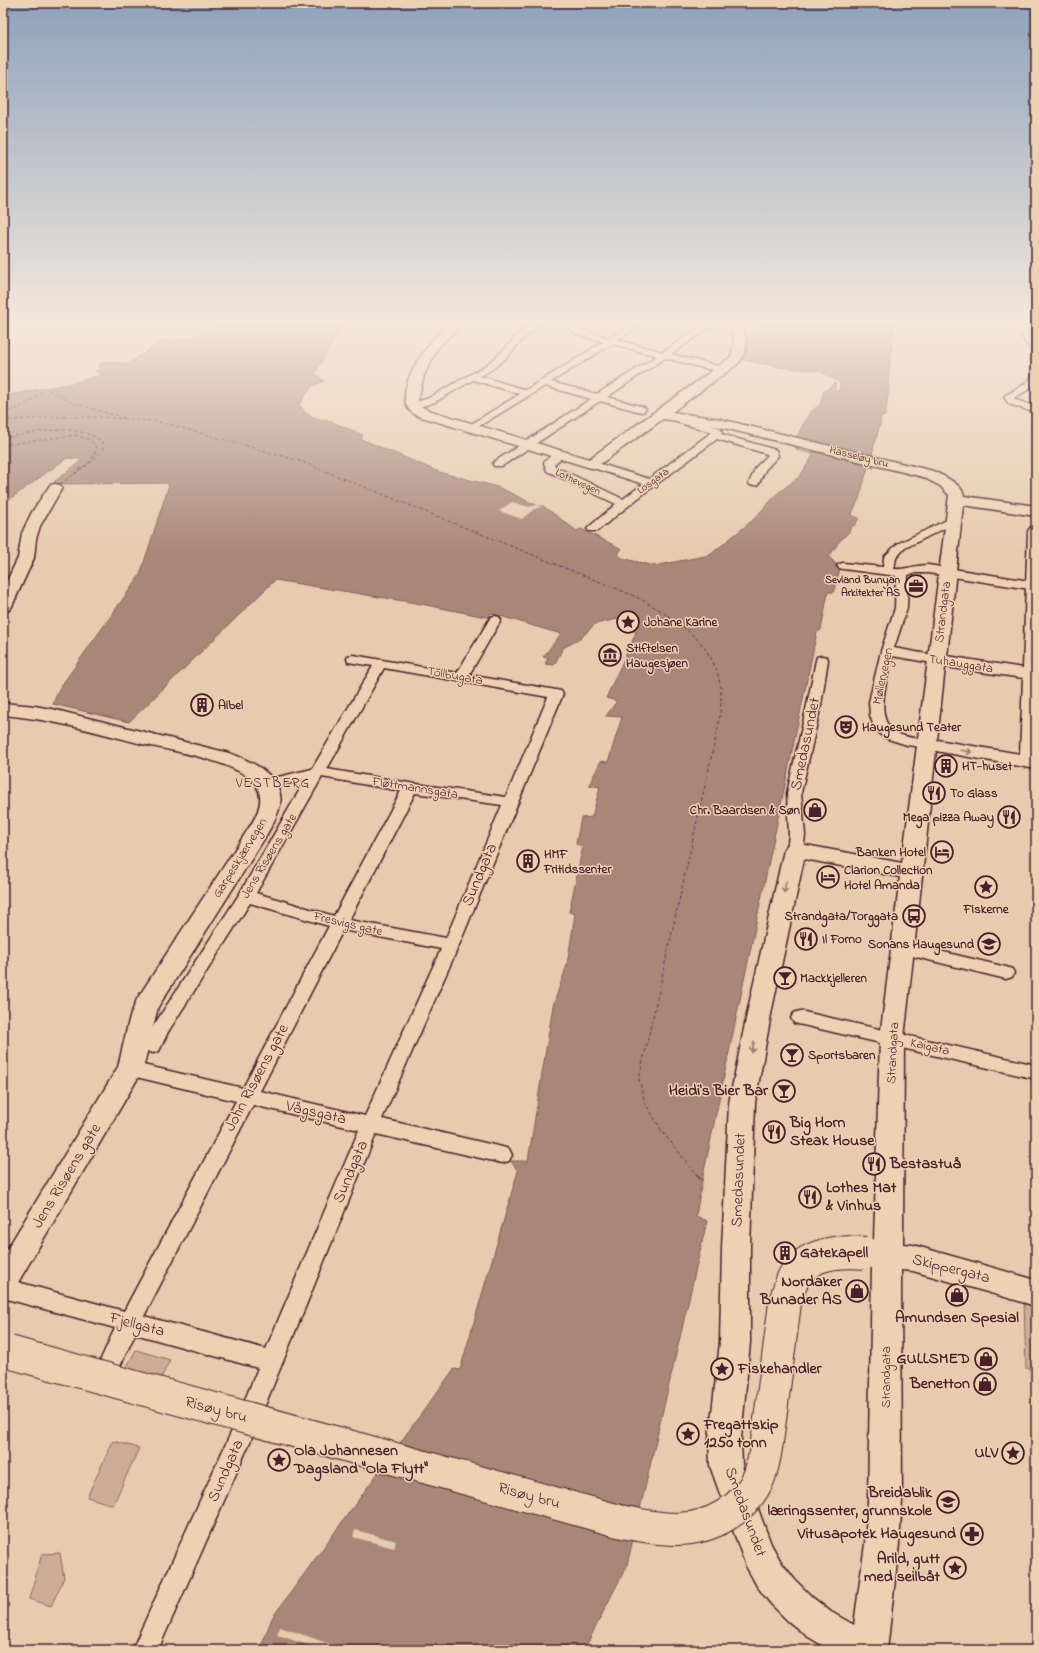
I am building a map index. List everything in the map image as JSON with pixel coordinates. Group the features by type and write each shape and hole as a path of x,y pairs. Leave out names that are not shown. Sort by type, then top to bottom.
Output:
{"street":[{"path":"412,401 413,406 422,413 652,483"},
{"path":"413,406 428,401"},
{"path":"471,428 514,401"},
{"path":"498,464 594,401"},
{"path":"611,401 641,409"},
{"path":"1011,401 1036,410"},
{"path":"591,464 677,402 717,429"},
{"path":"660,414 677,416 717,429 772,452 773,456 760,469 754,483"},
{"name":"Hasseløy bru","path":"717,429 928,474 938,478 952,488 957,494 957,500"},
{"name":"Losgata","path":"593,529 623,503 652,483 717,429"},
{"name":"Lothevegen","path":"560,455 549,463 551,470 623,503"},
{"path":"3,606 26,558 28,540 45,502 57,486"},
{"path":"957,500 1036,511"},
{"name":"Strandgata","path":"869,1649 882,1544 884,1501 886,1278 877,1254 892,1038 957,500"},
{"path":"888,570 890,557 901,546 955,519"},
{"path":"928,744 1033,762 1036,531"},
{"path":"843,566 888,570 902,573 919,569 1035,586"},
{"name":"Møllervegen","path":"902,573 900,608 887,651 876,702 878,721 882,728 896,739 928,744"},
{"path":"461,677 495,620"},
{"name":"Tuhauggata","path":"887,651 1034,675"},
{"name":"Tollbugata","path":"353,658 556,694"},
{"name":"Smedasundet","path":"822,660 814,705 794,793 797,835 795,850 760,1009 742,1103 733,1373 725,1439 726,1466 758,1554 769,1574 783,1592 800,1609 819,1624 847,1640 869,1649"},
{"name":"Jens Risøens gate","path":"153,1046 160,1030 246,896 319,772 380,663"},
{"name":"Sundgata","path":"145,1650 242,1434 370,1125 451,945 556,694"},
{"path":"3,709 35,712 56,716 223,758 251,770 259,775 266,784 319,772"},
{"name":"Fløttmannsgata","path":"319,772 410,788 511,802"},
{"name":"Garpeskjærvegen","path":"130,1070 141,1020 146,1005 240,861 264,820 270,801 270,793 266,784"},
{"name":"John Risøens gate","path":"107,1370 129,1323 247,1097 340,924 410,788"},
{"path":"795,850 911,872"},
{"name":"Fresvigs gate","path":"246,896 340,924 451,945"},
{"path":"902,948 1006,972"},
{"name":"Kaigata","path":"800,1018 1036,1072"},
{"name":"Jens Risøens gate","path":"3,1282 130,1070"},
{"name":"Vågsgata","path":"130,1070 502,1155"},
{"name":"Risøy bru","path":"6,1351 619,1521 662,1529 685,1529 706,1524 730,1513 740,1506 756,1484 765,1456 785,1302 796,1273 806,1263 834,1252 848,1251 877,1254"},
{"name":"Skippergata","path":"877,1254 913,1258 1036,1293"},
{"name":"Fjellgata","path":"3,1288 272,1361"}],"shaded area":[{"path":"3,401 302,401 299,405 307,414 321,420 325,419 363,435 361,439 439,472 498,487 536,505 543,506 577,531 581,529 622,549 617,554 622,558 654,566 710,555 753,520 778,493 800,476 814,454 797,450 793,444 809,414 821,401 887,401 885,416 881,416 872,454 876,459 869,460 874,468 868,467 859,499 851,515 859,518 855,525 852,526 848,533 838,543 829,557 840,568 834,592 828,592 821,630 817,632 702,1181 696,1216 707,1221 627,1565 584,1650 260,1650 272,1618 454,1369 460,1370 518,1171 511,1161 528,1161 553,1006 567,965 575,914 569,912 583,846 576,844 581,818 592,817 600,787 589,785 601,761 608,762 622,717 606,716 617,701 606,698 636,633 617,619 595,624 580,639 563,648 554,665 545,664 548,658 543,657 561,634 490,613 489,615 496,617 486,617 416,603 275,580 129,722 53,704 59,689 140,575 169,485 166,483 56,484 54,482 81,461 80,459 67,458 3,504"},
{"path":"1024,1300 1036,1308 1036,1371 1026,1368"},
{"path":"136,1350 170,1360 155,1390 120,1379"},
{"path":"113,1441 139,1448 113,1505 87,1497"},
{"path":"60,1553 64,1578 51,1606 29,1599 42,1554"}],"pier":[{"path":"512,502 529,507 536,505 543,506 534,509 522,519 499,511"},
{"path":"355,1530 396,1541 394,1548 353,1537"},
{"path":"280,1627 348,1650 324,1650 277,1635"}],"ferry route":[{"path":"3,414 33,401"},
{"path":"70,401 125,418"},
{"path":"3,421 53,417 100,417 154,421 300,461 637,597 668,615 695,637 706,650 714,665 720,682 720,713 639,1079 645,1103 662,1131 697,1175"},
{"path":"3,438 47,431 69,430 91,435 102,441 103,449 94,460 59,485"},
{"path":"3,445 75,435 90,440 97,448 92,460 74,474"},
{"path":"696,1174 702,1181"}],"place":[{"name":"Sevland Bunyan Arkitekter AS","path":"916,586"},
{"name":"Johane Karine","path":"628,622"},
{"name":"Stiftelsen Haugesjøen","path":"610,655"},
{"name":"Aibel","path":"202,705"},
{"name":"Haugesund Teater","path":"846,727"},
{"name":"HT-huset","path":"946,766"},
{"name":"To Glass","path":"934,793"},
{"name":"Chr. Baardsen & Søn","path":"815,810"},
{"name":"Mega pizza Away","path":"1009,817"},
{"name":"Banken Hotel","path":"942,852"},
{"name":"HMF Fritidssenter","path":"528,861"},
{"name":"Clarion Collection Hotel Amanda","path":"828,877"},
{"name":"Fiskerne","path":"986,887"},
{"name":"Strandgata/Torggata","path":"914,916"},
{"name":"Il Forno","path":"806,939"},
{"name":"Sonans Haugesund","path":"989,944"},
{"name":"Mackkjelleren","path":"785,978"},
{"name":"Sportsbaren","path":"792,1055"},
{"name":"Heidi's Bier Bar","path":"784,1091"},
{"name":"Big Horn Steak House","path":"774,1132"},
{"name":"Bestastuå","path":"874,1164"},
{"name":"Lothes Mat & Vinhus","path":"810,1197"},
{"name":"Gatekapell","path":"785,1253"},
{"name":"Nordaker Bunader AS","path":"857,1291"},
{"name":"Amundsen Spesial","path":"957,1295"},
{"name":"GULLSMED","path":"986,1359"},
{"name":"Fiskehandler","path":"722,1369"},
{"name":"Benetton","path":"985,1384"},
{"name":"Fregattskip 1250 tonn","path":"688,1434"},
{"name":"ULV","path":"1013,1453"},
{"name":"Ola Johannesen Dagsland \"Ola Flytt\"","path":"279,1460"},
{"name":"Breidablik læringssenter, grunnskole","path":"948,1502"},
{"name":"Vitusapotek Haugesund","path":"972,1534"},
{"name":"Arild, gutt med seilbåt","path":"955,1568"}],"district":[{"name":"VESTBERG","path":"273,783"}]}
